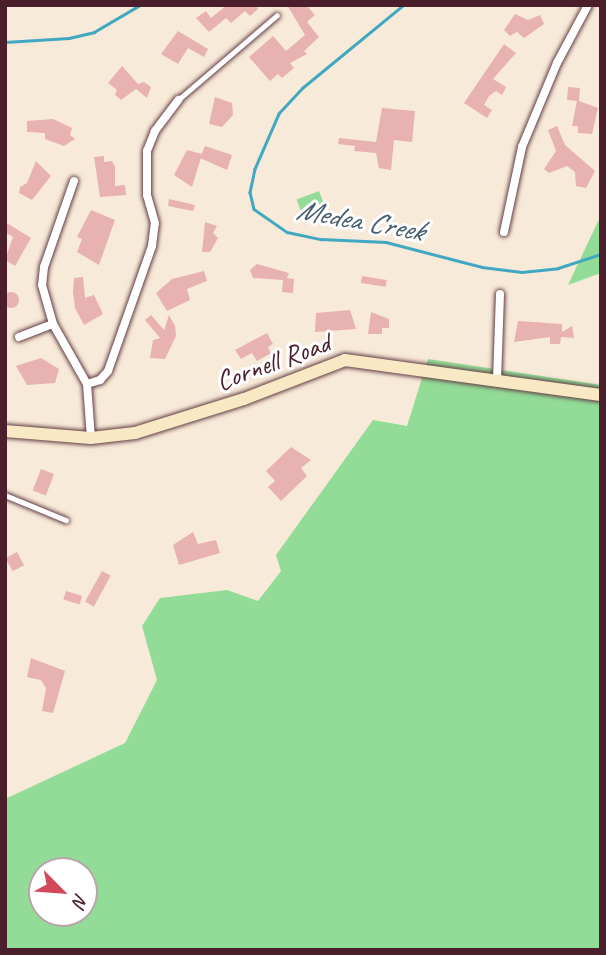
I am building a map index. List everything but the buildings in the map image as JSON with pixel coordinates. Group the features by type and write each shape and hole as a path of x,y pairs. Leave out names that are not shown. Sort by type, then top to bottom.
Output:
{"main road":[{"name":"Cornell Road","path":"5,431 91,438 173,423 345,360 601,396"}],"street":[{"path":"504,232 522,147 557,63 588,5"},
{"path":"87,384 100,380 108,371 152,247 155,223 147,195 147,151 155,131 178,100"},
{"path":"74,181 44,267 42,285 53,324 87,384 91,438"},
{"path":"497,380 500,293"},
{"path":"19,337 53,324"}],"lane":[{"path":"178,100 277,15"},
{"path":"5,495 66,520"}],"green space":[{"path":"319,191 324,204 302,213 297,200"},
{"path":"601,215 601,273 568,285"},
{"path":"428,359 601,385 601,950 5,950 5,799 125,743 157,680 142,626 160,598 227,590 258,601 281,571 276,555 373,420 407,426"}],"waterway":[{"name":"Medea Creek","path":"5,42 69,38 94,32 140,5"},
{"name":"Medea Creek","path":"404,5 303,88 279,114 255,169 250,192 254,209 287,232 321,239 386,242 482,267 522,272 558,268 601,254"}]}
